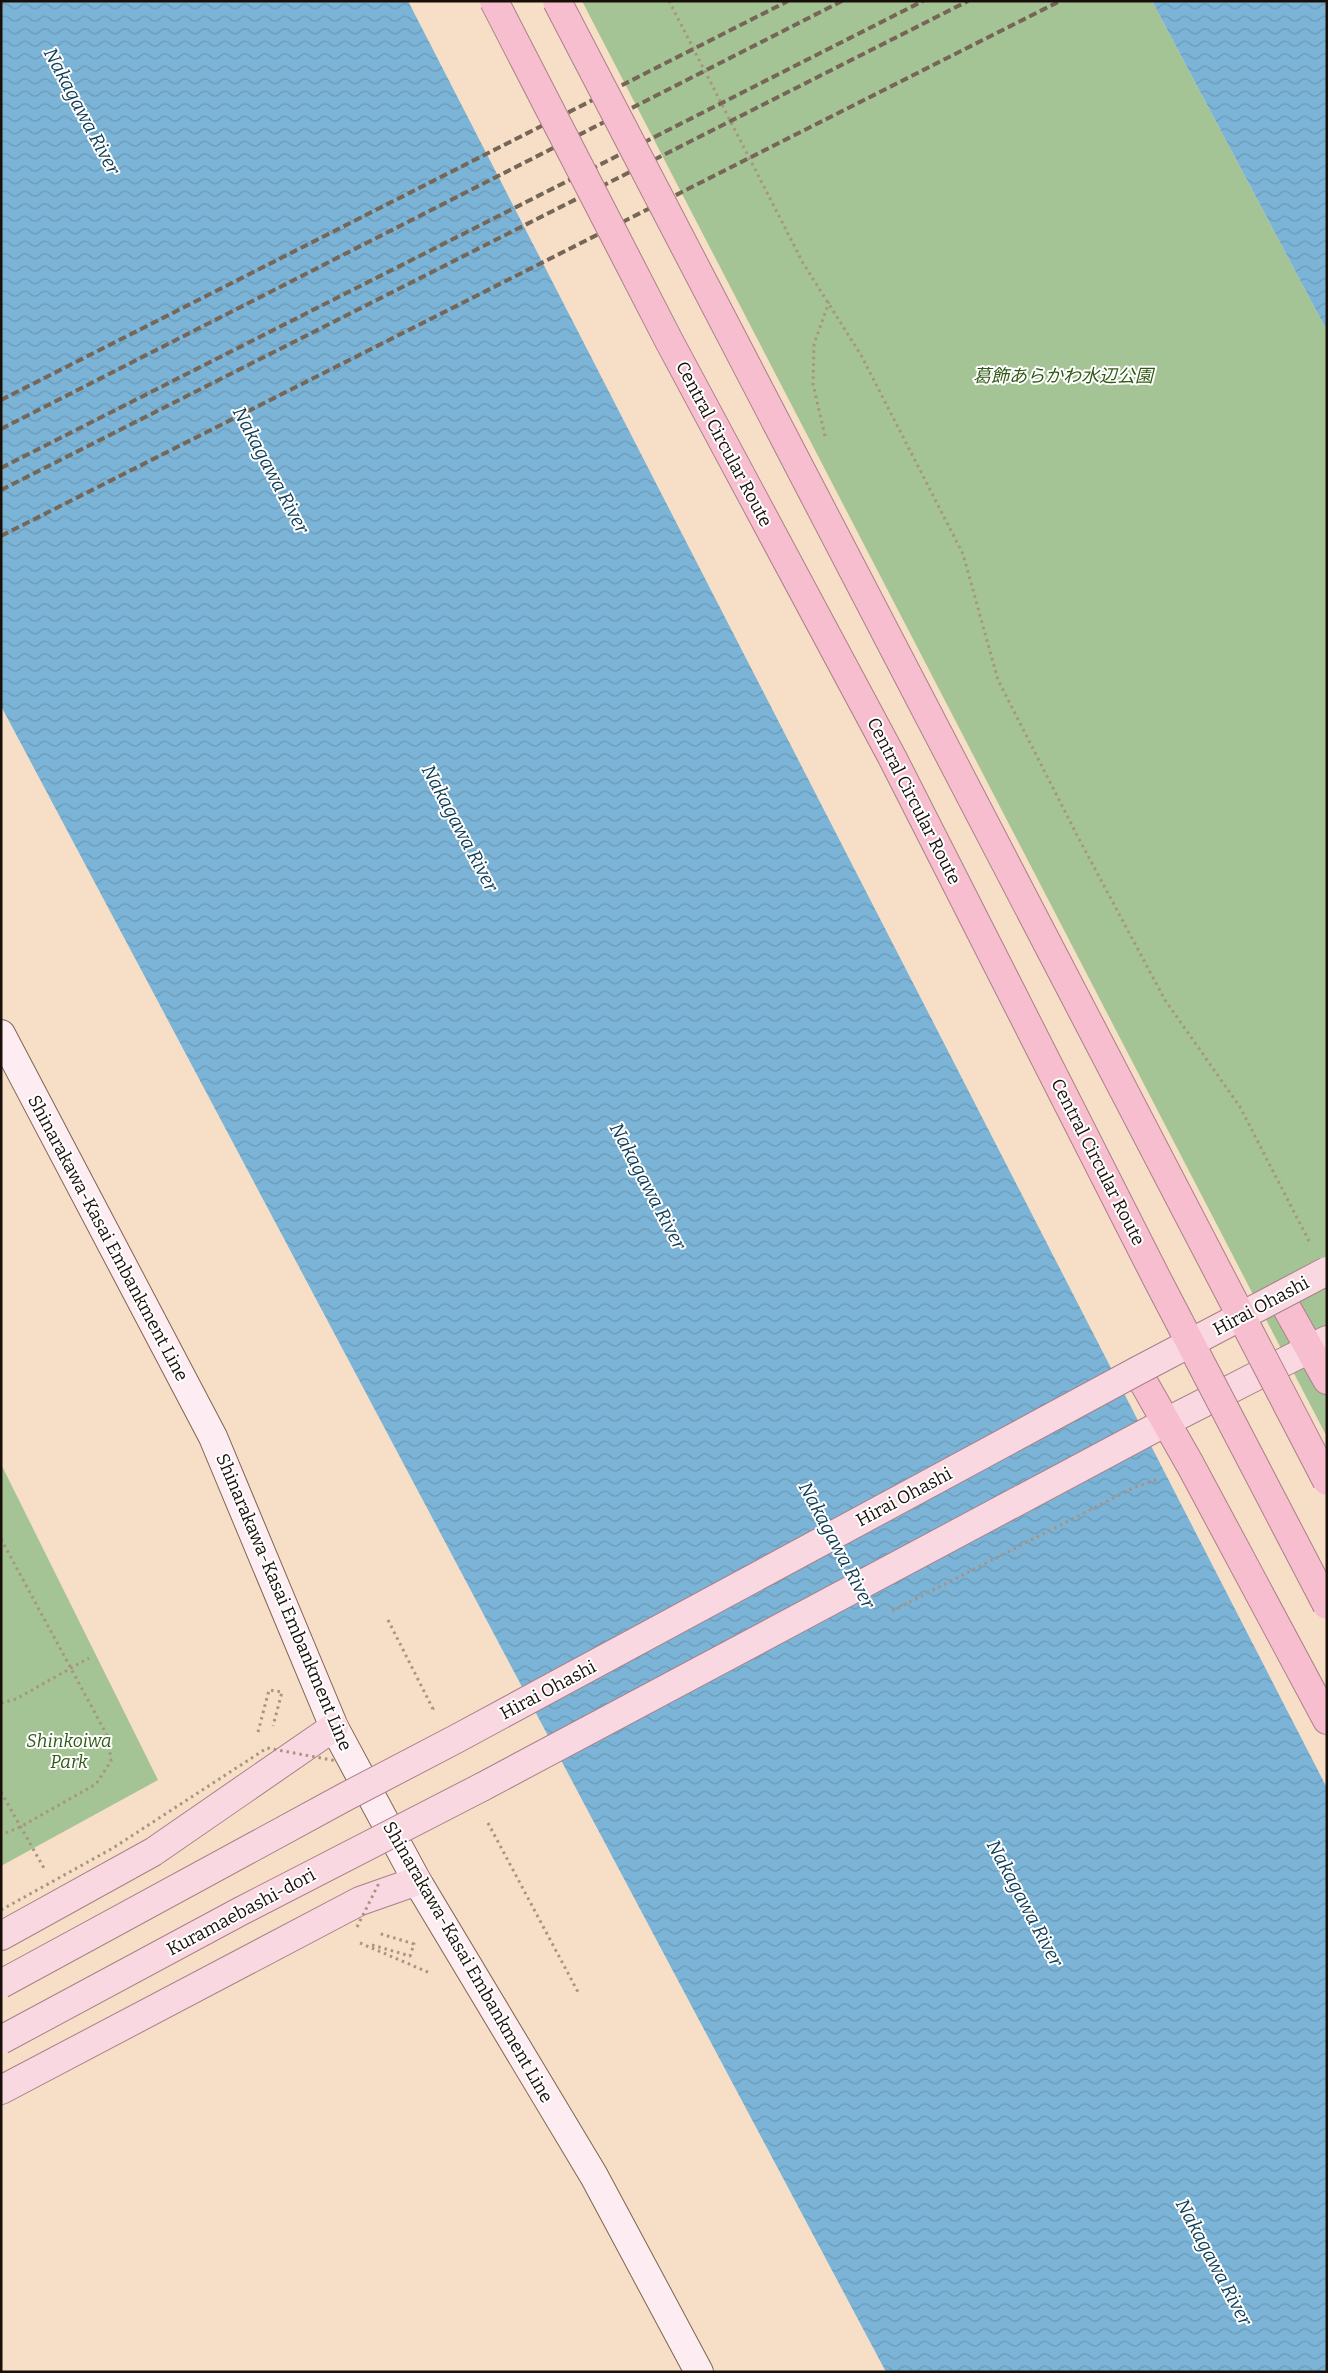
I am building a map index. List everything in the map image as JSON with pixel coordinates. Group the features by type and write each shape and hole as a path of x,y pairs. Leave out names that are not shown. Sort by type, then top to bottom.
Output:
{"highway":[{"name":"Central Circular Route","path":"494,1 668,339 892,757 1157,1279 1327,1605"},
{"path":"557,1 1327,1481"},
{"path":"1280,1296 1318,1345 1327,1380"},
{"path":"1137,1371 1327,1720"}],"main road":[{"name":"Shinarakawa-Kasai Embankment Line","path":"1,1034 213,1437 334,1727 417,1881 594,2176 699,2372"},
{"name":"Hirai Ohashi","path":"1,1984 345,1797 1280,1296 1320,1260"},
{"path":"1166,1422 1318,1345"},
{"name":"Kuramaebashi-dori","path":"1,2040 241,1911 482,1787 1166,1422"},
{"path":"1,1936 152,1852 334,1727"},
{"path":"1,2090 360,1901 417,1881"}],"path":[{"path":"669,1 804,263 861,355 963,554 998,680 1079,839 1165,1000 1240,1106 1320,1260"},
{"path":"1,1539 108,1737 111,1761 96,1784 22,1826 1,1835"},
{"path":"388,1620 434,1709 425,1714"},
{"path":"1,1704 16,1699 89,1658"},
{"path":"258,1732 269,1690 282,1692 272,1730"},
{"path":"1,1910 113,1848 267,1748 270,1739"},
{"path":"267,1748 342,1762"},
{"path":"1,1792 22,1826 45,1870"},
{"path":"486,1820 578,1992"},
{"path":"367,1930 357,1927 380,1880 388,1876"},
{"path":"354,1946 362,1942 410,1956 414,1944 376,1933"},
{"path":"362,1942 431,1973"}],"green space":[{"name":"葛飾あらかわ水辺公園","path":"582,1 1152,1 1327,331 1327,1437"},
{"name":"Shinkoiwa Park","path":"1,1464 158,1780 1,1866"}],"water":[{"name":"Nakagawa River","path":"1,1 408,1 1327,1788 1327,2372 886,2372 1,706"},
{"path":"1152,1 1327,1 1327,331"}],"railway":[{"path":"1,400 788,1"},
{"path":"1,429 842,1"},
{"path":"1,468 923,1"},
{"path":"1,490 968,1"},
{"path":"1,536 1060,1"}]}
